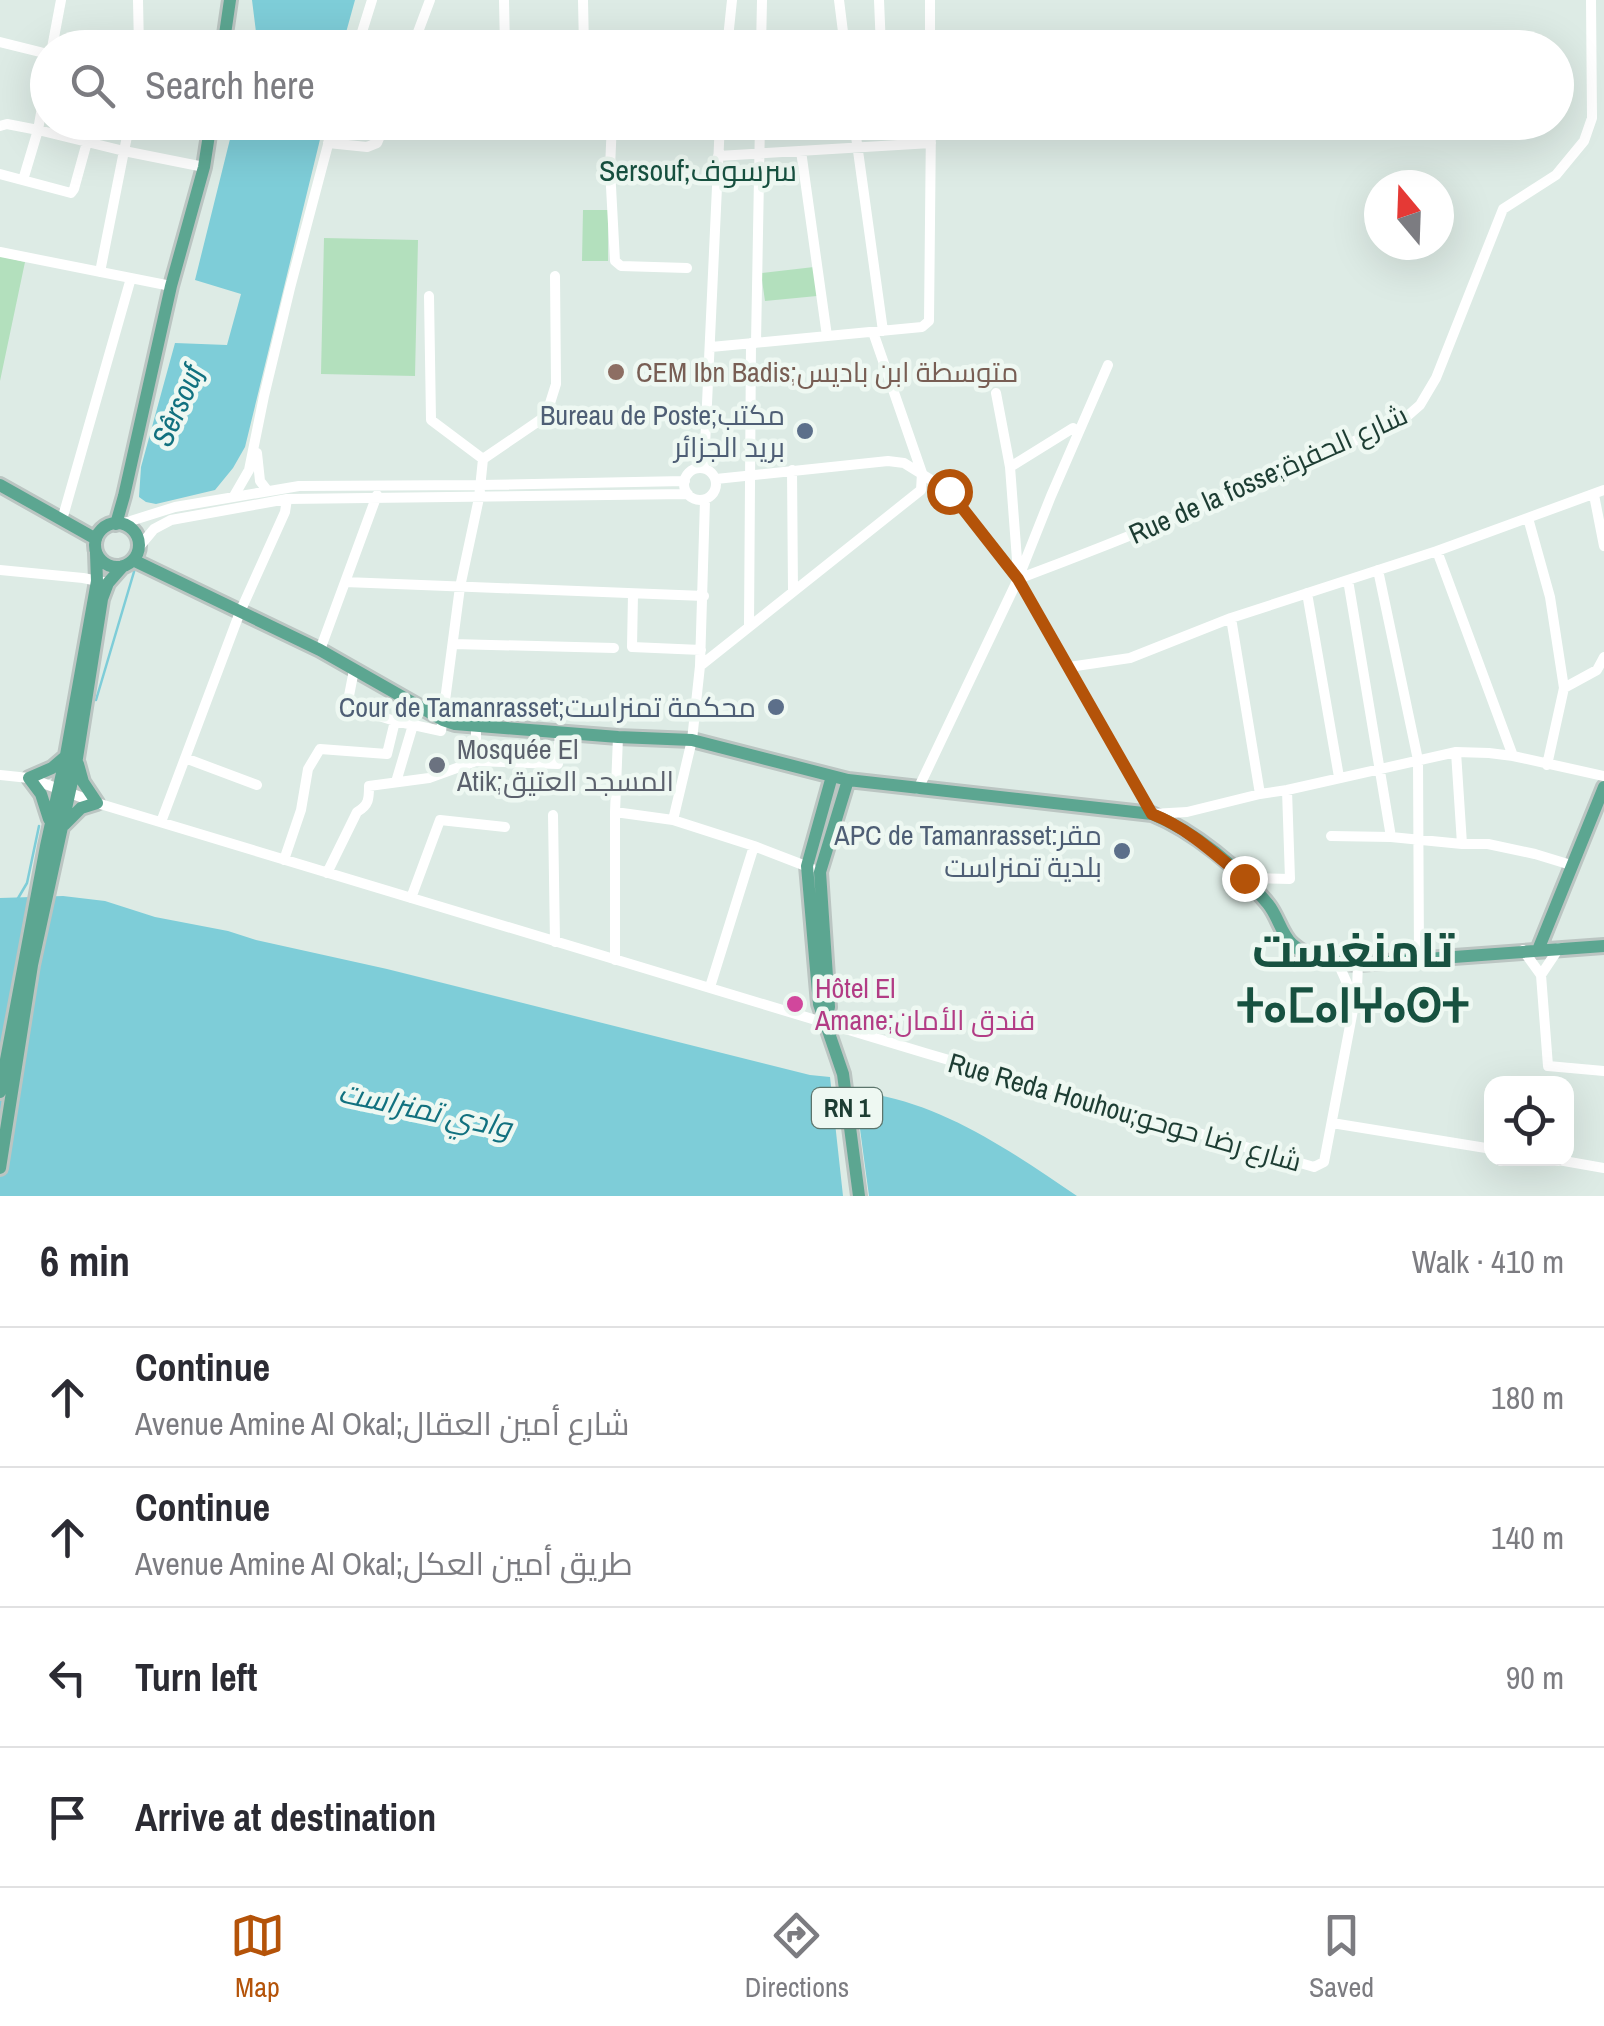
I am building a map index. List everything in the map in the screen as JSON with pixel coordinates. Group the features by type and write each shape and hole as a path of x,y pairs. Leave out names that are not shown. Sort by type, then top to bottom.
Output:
{"main road":[{"path":"226,30 230,0"},
{"path":"118,524 208,140"},
{"path":"0,485 62,520 96,546 99,559 110,566 132,558 320,650 443,720 476,726 692,740 848,780 1152,814 1191,834 1244,878 1271,907 1290,942 1305,953 1338,963 1604,946"},
{"path":"0,1092 102,599 96,546 103,528 118,524 136,534 132,558 103,582"},
{"path":"0,1168 55,829 30,778 71,757"},
{"path":"55,829 74,813 96,803 71,757"},
{"name":"RN 1","path":"832,776 814,869 829,1007 825,1022 843,1074 859,1196"},
{"name":"RN 1","path":"814,869 848,780"},
{"path":"1538,950 1604,787"}],"street":[{"path":"55,30 61,0"},
{"path":"138,0 139,30"},
{"path":"363,30 372,0"},
{"path":"419,30 430,0"},
{"path":"504,0 505,30"},
{"path":"583,0 584,30"},
{"path":"729,30 732,0"},
{"path":"761,30 762,0"},
{"path":"839,0 843,30"},
{"path":"879,0 880,30"},
{"path":"930,0 930,30"},
{"name":"Rue de la fosse;شارع الحفرة","path":"1018,579 1271,478 1412,413 1436,378 1503,208 1556,175 1576,154 1590,128 1590,0"},
{"path":"0,42 30,50"},
{"path":"0,126 30,128"},
{"path":"24,180 35,140"},
{"path":"79,140 204,167"},
{"path":"100,272 126,140"},
{"path":"234,496 249,470 328,142 367,147 379,140"},
{"path":"611,140 615,261 621,266 687,268"},
{"path":"704,468 719,140"},
{"path":"749,626 749,475 760,140"},
{"path":"700,666 921,490 922,474 878,331 856,140"},
{"path":"0,174 71,193 87,142"},
{"path":"710,346 922,327 929,321 931,143 718,156"},
{"path":"801,151 826,336"},
{"path":"0,252 171,286"},
{"path":"482,458 546,416 556,384 556,276"},
{"path":"62,520 131,278"},
{"path":"429,296 430,420 482,458"},
{"path":"918,789 1018,579 1108,364"},
{"path":"996,392 1010,467 1018,579"},
{"path":"1010,467 1073,428 1078,432"},
{"path":"256,437 260,481 267,490"},
{"path":"354,670 347,706 441,731 460,587 480,492 482,458"},
{"path":"716,479 888,461 904,463 949,491 1018,579 1152,814 1187,812 1456,752 1514,756 1604,776"},
{"path":"132,558 154,529 171,520 287,499 375,499 685,481 694,470 704,468 716,479 715,490 705,500 700,666 692,740 673,820"},
{"path":"792,470 793,591"},
{"path":"685,481 688,494"},
{"path":"118,524 163,510 299,486 380,484 480,492 688,494 705,500"},
{"path":"320,650 380,484"},
{"path":"1069,667 1130,658 1231,618 1599,493 1604,546"},
{"path":"161,822 287,499"},
{"path":"1528,518 1550,597 1564,688 1547,764"},
{"path":"1437,551 1514,756"},
{"path":"0,570 103,582"},
{"path":"1378,570 1418,760 1419,959"},
{"path":"1348,580 1391,838"},
{"path":"344,582 704,596"},
{"path":"1307,593 1340,777"},
{"path":"633,594 632,648 701,650"},
{"path":"1231,618 1260,794"},
{"path":"454,644 614,648"},
{"path":"1564,688 1596,670 1604,657"},
{"path":"284,860 301,810 308,769 320,750 387,754 395,721"},
{"path":"396,782 413,726"},
{"path":"476,726 476,761"},
{"path":"326,873 357,812 369,800 369,786 429,778 476,761 558,764 560,732"},
{"path":"615,960 618,737"},
{"path":"1456,752 1462,844"},
{"path":"185,758 257,785"},
{"path":"0,775 30,778 96,803 825,1022"},
{"path":"1244,878 1290,879 1287,790"},
{"path":"615,812 673,820 814,869"},
{"path":"1187,812 1191,834"},
{"path":"553,815 555,942"},
{"path":"411,898 440,820 505,827"},
{"path":"1330,836 1498,846 1571,865"},
{"path":"710,987 754,846"},
{"path":"1541,975 1560,948"},
{"path":"1522,950 1541,975 1548,1066 1604,1071"},
{"path":"1338,963 1355,1001"},
{"name":"Rue Reda Houhou;شارع رضا حوحو","path":"825,1022 1314,1167 1324,1162 1355,1001 1358,964"},
{"path":"1332,1123 1484,1148"},
{"path":"1574,1163 1604,1168"}],"green space":[{"path":"583,210 608,210 608,261 582,261"},
{"path":"324,238 418,240 415,376 321,374"},
{"path":"0,256 25,262 0,381"},
{"path":"814,267 817,296 765,301 761,273"}],"water":[{"path":"252,0 355,0 347,30 256,30"},
{"path":"230,140 320,140 245,447 215,490 156,504 139,497 141,467 175,343 227,345 241,294 195,280"},
{"name":"وادي تمنراست","path":"63,896 105,901 155,917 228,931 830,1077 843,1196 0,1196 0,898"},
{"path":"877,1095 904,1101 956,1122 1006,1149 1077,1196 869,1196 856,1099"}],"waterway":[{"name":"Sêrsouf","path":"96,700 136,565"},
{"name":"Sêrsouf","path":"17,900 27,883 39,826"}],"place":[{"name":"CEM Ibn Badis;متوسطة ابن باديس","path":"616,372"},
{"name":"Bureau de Poste;مكتب بريد الجزائر","path":"805,431"},
{"name":"Cour de Tamanrasset;محكمة تمنراست","path":"776,707"},
{"name":"Mosquée El Atik;المسجد العتيق","path":"437,765"},
{"name":"APC de Tamanrasset;مقر بلدية تمنراست","path":"1122,851"},
{"name":"Hôtel El Amane;فندق الأمان","path":"795,1004"}],"district":[{"name":"Sersouf;سرسوف","path":"698,171"},
{"name":"تامنغست ⵜⴰⵎⴰⵏⵖⴰⵙⵜ","path":"1353,978"}],"route":[{"path":"949,491 1018,579 1152,814 1191,834 1244,878"}]}
